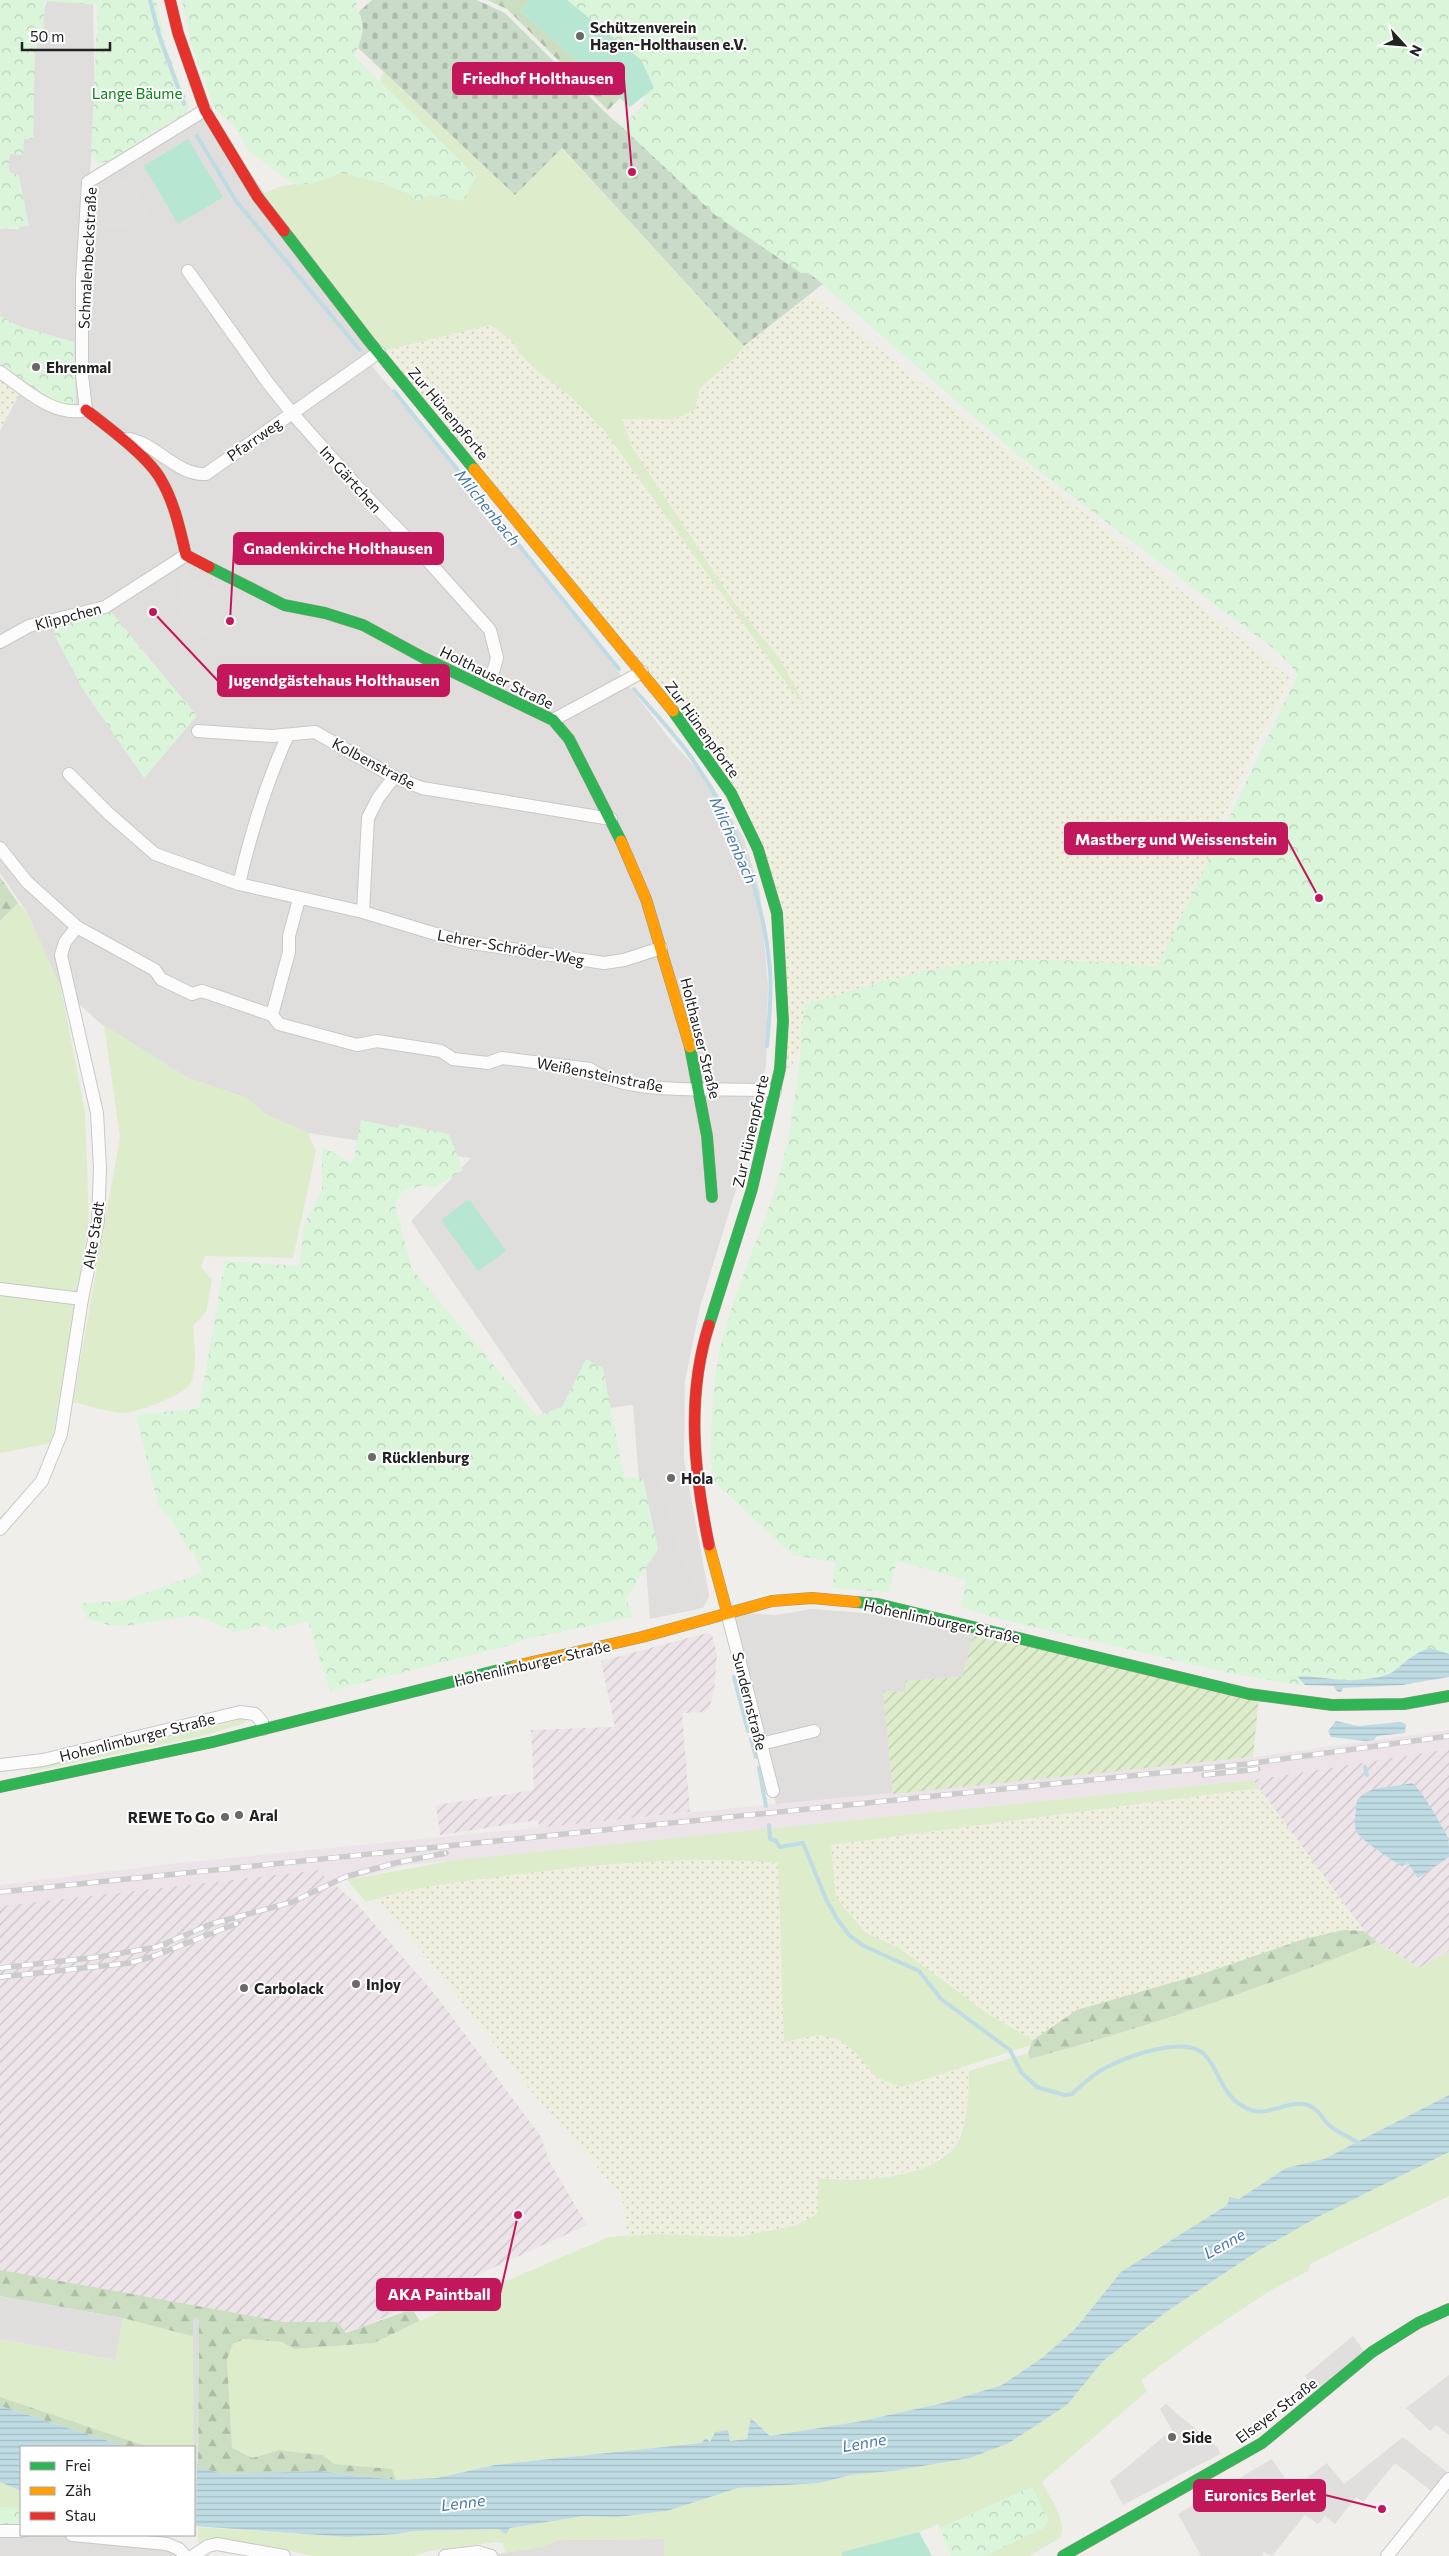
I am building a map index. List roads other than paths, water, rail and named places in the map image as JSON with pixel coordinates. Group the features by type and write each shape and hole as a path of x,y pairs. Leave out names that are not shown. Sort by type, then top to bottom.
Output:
{"main road":[{"name":"Zur Hünenpforte","path":"170,0 178,34 205,110 257,196 378,352 642,672 708,756 731,793 758,849 777,913 783,1021 780,1069 748,1206 701,1349 696,1376 692,1432 697,1484 727,1612"},
{"path":"86,410 123,439 160,477 178,519 186,556"},
{"name":"Holthauser Straße","path":"186,556 284,605 325,612 363,625 424,658 489,687 553,720 569,738 610,818 646,899 680,1009 700,1090 712,1198"},
{"name":"Hohenlimburger Straße","path":"0,1787 160,1754 263,1730 422,1688 642,1637 772,1601 812,1598 878,1604 1249,1694 1332,1705 1404,1704 1449,1696"},
{"name":"Elseyer Straße","path":"1063,2556 1262,2443 1372,2352 1418,2323 1449,2309"}],"street":[{"name":"Schmalenbeckstraße","path":"86,410 82,375 82,280 88,182 205,110"},
{"name":"Im Gärtchen","path":"188,271 242,347 292,412 362,492 422,553 490,630 497,658 489,687"},
{"name":"Pfarrweg","path":"123,439 131,439 186,470 196,474 206,474 378,352"},
{"path":"0,372 53,407 74,413 86,410"},
{"name":"Klippchen","path":"0,642 29,626 105,607 186,556"},
{"path":"553,720 642,672"},
{"name":"Kolbenstraße","path":"198,731 272,736 316,732 394,777 422,788 610,818"},
{"path":"238,884 253,823 270,773 288,735"},
{"name":"Lehrer-Schröder-Weg","path":"69,774 108,813 155,854 238,884 362,912 459,941 604,963 624,960 661,948"},
{"path":"362,912 368,818 378,798 394,777"},
{"name":"Weißensteinstraße","path":"0,848 27,882 77,927 155,970 161,979 192,994 202,991 272,1015 279,1024 357,1045 377,1040 441,1051 453,1059 488,1063 502,1058 590,1069 601,1077 654,1088 700,1090 734,1088 775,1091"},
{"path":"272,1015 289,952 289,936 298,899"},
{"name":"Alte Stadt","path":"0,1529 42,1481 61,1434 82,1299 98,1221 100,1168 97,1113 62,955 65,942 77,927"},
{"path":"0,1289 82,1299"},
{"name":"Sundernstraße","path":"727,1612 773,1791"},
{"name":"Hohenlimburger Straße","path":"0,1766 43,1760 240,1712 255,1714 259,1718 263,1730"},
{"path":"761,1744 814,1730"},
{"path":"1387,2556 1449,2480"},
{"path":"0,2531 20,2531"},
{"path":"83,2536 167,2544 192,2555 208,2546 217,2544 284,2556"},
{"path":"445,2556 478,2552 491,2556"}],"water":[{"path":"1430,1648 1449,1654 1449,1677 1402,1685 1343,1688 1341,1692 1338,1692 1333,1686 1305,1685 1298,1677 1308,1676 1350,1680 1379,1677 1391,1673 1413,1656"},
{"path":"1336,1721 1358,1726 1400,1722 1406,1724 1405,1733 1377,1736 1374,1740 1365,1741 1331,1737 1328,1731"},
{"path":"1412,1783 1437,1817 1448,1838 1449,1845 1449,1857 1418,1878 1408,1863 1402,1866 1384,1855 1358,1834 1355,1826 1356,1803 1360,1797 1379,1788"},
{"name":"Lenne","path":"1449,2095 1449,2152 1318,2217 1258,2251 1169,2310 1103,2361 1067,2405 1009,2443 970,2458 893,2471 856,2474 819,2483 738,2488 667,2511 617,2517 583,2516 510,2528 506,2534 498,2529 414,2531 347,2537 195,2526 195,2466 223,2474 320,2471 396,2480 437,2478 495,2465 701,2443 706,2438 710,2442 715,2432 728,2430 730,2441 747,2439 751,2418 770,2436 862,2421 943,2403 1002,2385 1042,2358 1075,2329 1121,2272 1227,2205 1229,2197 1239,2199 1286,2168 1324,2159"},
{"path":"0,2406 124,2446 20,2446 20,2491 0,2482"}],"waterway":[{"name":"Milchenbach","path":"150,0 159,35 184,104"},
{"name":"Milchenbach","path":"197,136 236,201 360,350"},
{"name":"Milchenbach","path":"394,391 619,669"},
{"name":"Milchenbach","path":"634,689 682,745 704,777 719,803 744,856 761,912 770,970 767,1046"},
{"path":"734,1677 748,1731"},
{"path":"751,1739 756,1757"},
{"path":"1365,1767 1367,1775"},
{"path":"759,1768 766,1806"},
{"path":"769,1825 770,1839 776,1841 780,1847 803,1843 826,1899 837,1919 850,1936 864,1946 919,1971 941,1999 1010,2050 1021,2072 1037,2087 1065,2095 1072,2094 1096,2073 1127,2058 1171,2047 1196,2049 1205,2055 1231,2097 1246,2108 1261,2112 1289,2105 1308,2105 1317,2111 1333,2129 1359,2143"}],"railway":[{"path":"0,1892 1246,1764 1449,1736"},
{"path":"1204,1775 1258,1769"},
{"path":"0,1968 99,1957 157,1947 211,1924 292,1902 345,1877 395,1863 446,1853"},
{"path":"0,1977 130,1963 154,1956 238,1923"}],"place":[{"name":"Schützenverein Hagen-Holthausen e.V.","path":"580,36"},
{"name":"Friedhof Holthausen","path":"632,172"},
{"name":"Ehrenmal","path":"36,367"},
{"name":"Jugendgästehaus Holthausen","path":"153,612"},
{"name":"Gnadenkirche Holthausen","path":"230,621"},
{"name":"Mastberg und Weissenstein","path":"1319,898"},
{"name":"Rücklenburg","path":"372,1457"},
{"name":"Hola","path":"671,1478"},
{"name":"Aral","path":"239,1815"},
{"name":"REWE To Go","path":"225,1817"},
{"name":"InJoy","path":"356,1984"},
{"name":"Carbolack","path":"244,1988"},
{"name":"AKA Paintball","path":"518,2215"},
{"name":"Side","path":"1172,2437"},
{"name":"Euronics Berlet","path":"1382,2509"}],"park label":[{"name":"Lange Bäume","path":"137,93"}]}
